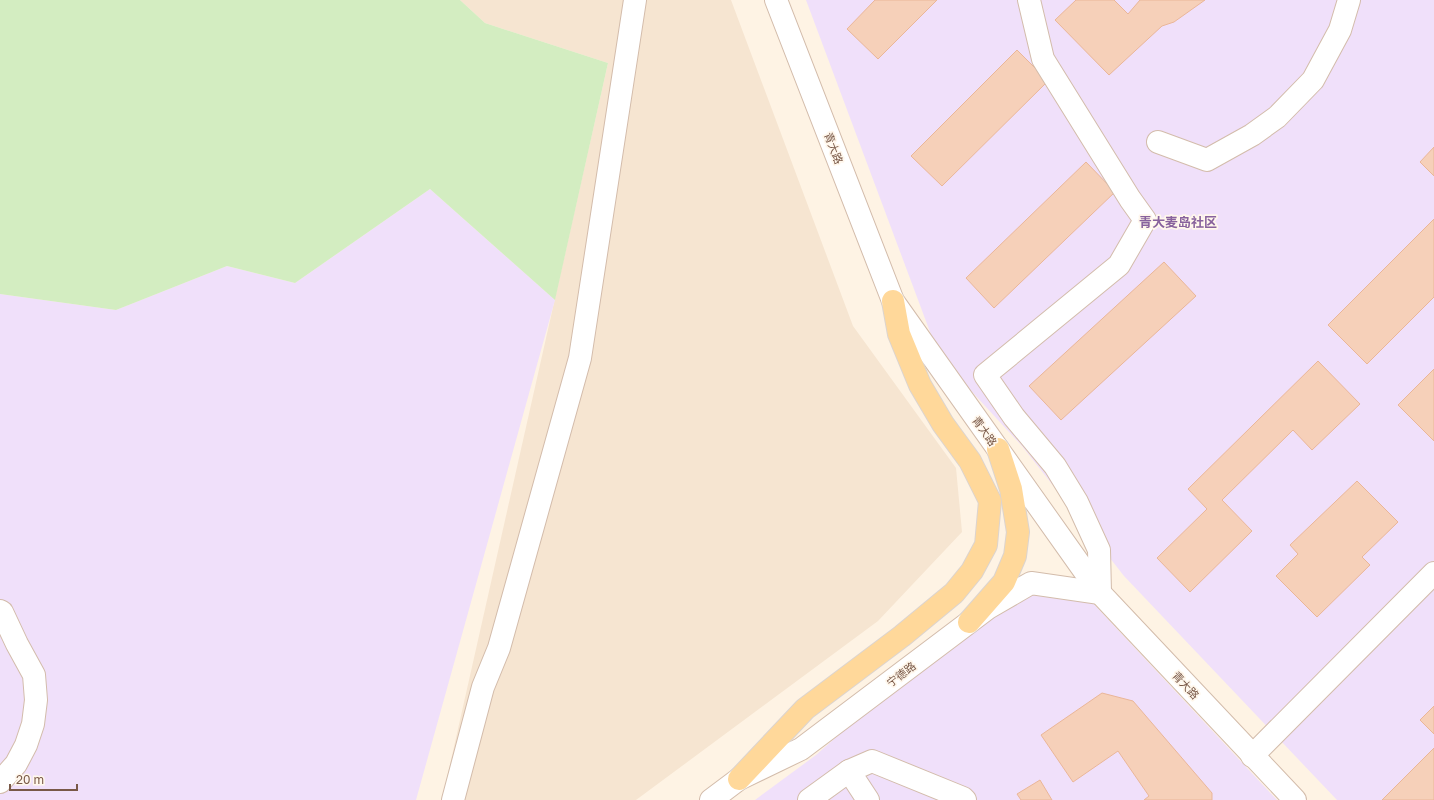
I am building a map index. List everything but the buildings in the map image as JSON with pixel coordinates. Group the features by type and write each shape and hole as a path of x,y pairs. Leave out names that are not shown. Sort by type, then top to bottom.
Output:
{"main road":[{"path":"739,779 805,709 902,636 954,593 972,571 986,545 990,501 970,461 943,424 920,385 899,334 893,301"},
{"path":"969,622 1004,582 1015,556 1018,532 1011,489 998,449"}],"street":[{"path":"453,800 483,687 499,648 580,358 635,0"},
{"name":"青大路","path":"776,0 893,301 1100,593 1295,800"},
{"path":"1028,0 1043,59 1130,199 1145,220 1119,265 985,375 1014,417 1055,466 1077,502 1099,550 1100,593"},
{"path":"1158,142 1206,160 1252,135 1277,117 1312,80 1340,30 1349,0"},
{"path":"1252,756 1434,573"},
{"name":"宁德路","path":"711,800 739,779 801,749 988,608 1031,583 1100,593"},
{"path":"0,611 2,612 34,675 36,700 33,724 26,745 16,764 0,782"},
{"path":"809,800 849,771 872,761 965,800"},
{"path":"849,771 868,800"}],"shaded area":[{"path":"460,0 731,0 853,326 956,468 962,532 878,621 636,800 442,800 608,63 485,23"},
{"path":"806,0 1434,0 1434,800 1337,800 1124,576 1022,446 939,356"},
{"path":"430,189 555,300 416,800 0,800 0,294 116,310 227,266 295,283"},
{"path":"1034,593 1090,600 1277,800 755,800 816,755 860,716 991,611"}],"green space":[{"path":"0,0 460,0 485,23 608,63 555,300 430,189 295,283 227,266 116,310 0,294"}],"district":[{"name":"青大麦岛社区","path":"1178,222"}]}
